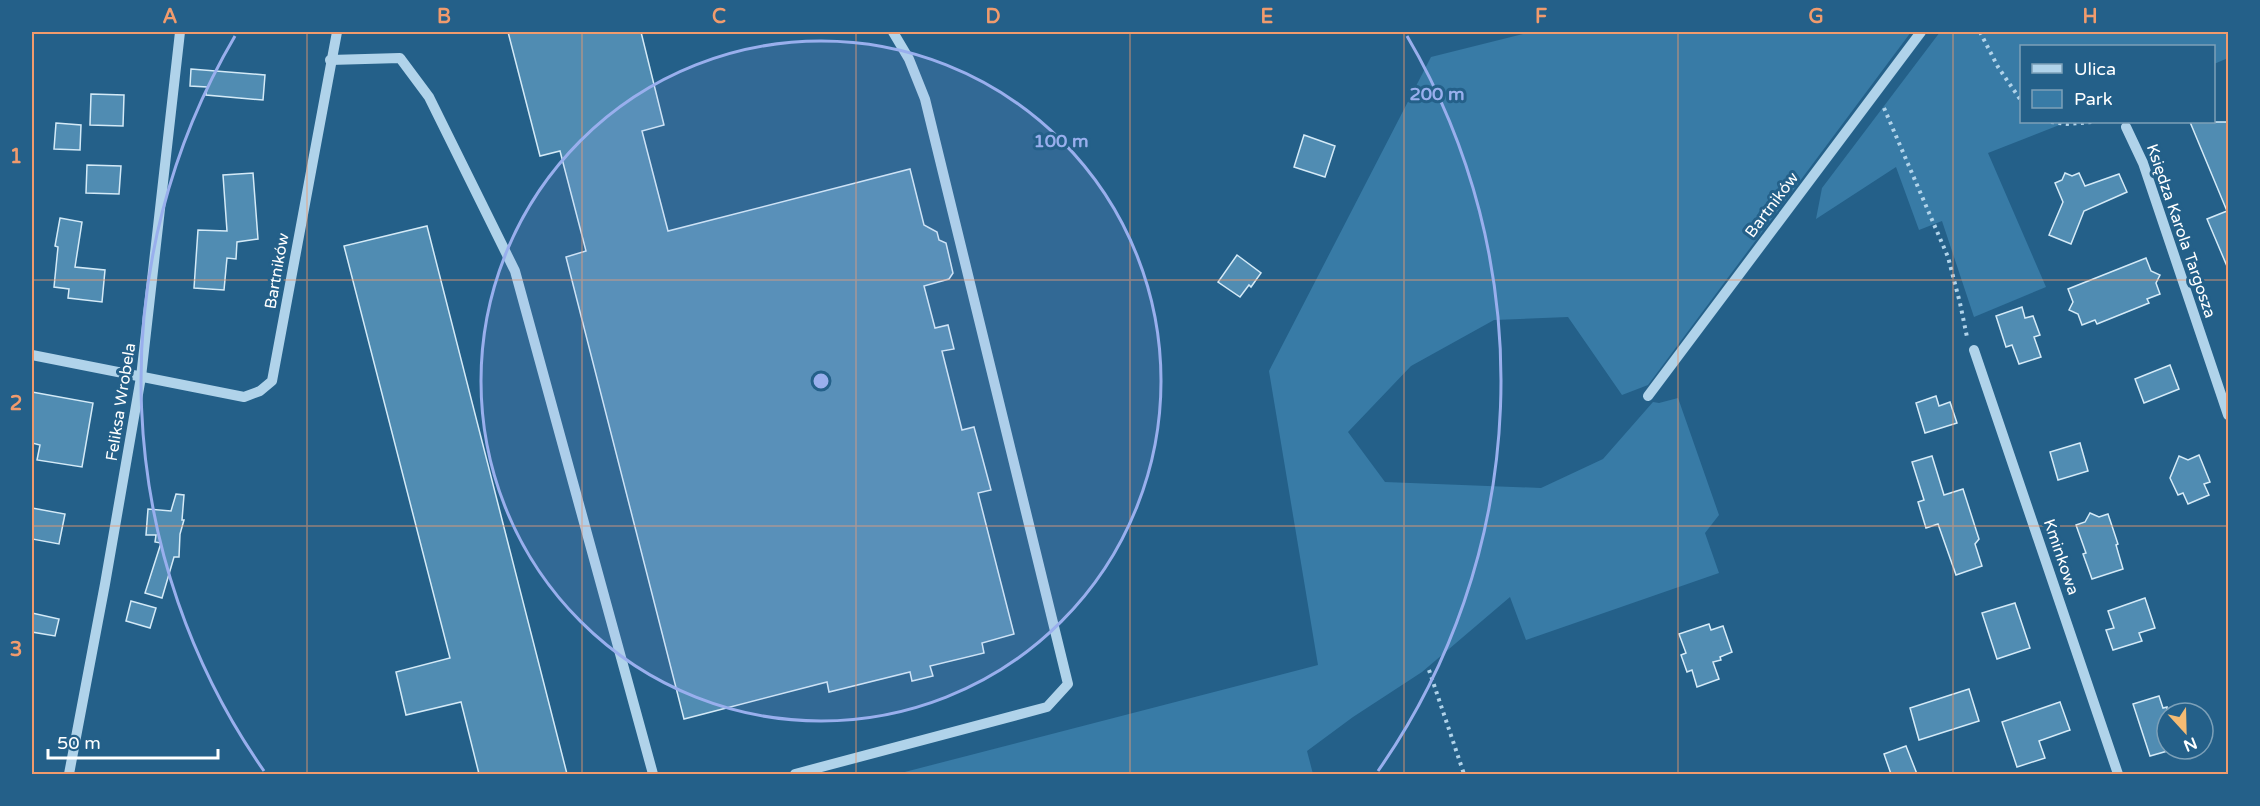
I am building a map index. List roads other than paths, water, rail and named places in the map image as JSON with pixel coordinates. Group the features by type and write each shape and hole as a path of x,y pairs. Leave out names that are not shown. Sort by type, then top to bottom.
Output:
{"street":[{"name":"Feliksa Wrobela","path":"69,774 141,377 180,32"},
{"name":"Bartników","path":"141,377 244,397 260,391 272,381 337,32"},
{"path":"795,774 1047,707 1068,684 925,99 909,59 893,32"},
{"name":"Bartników","path":"1648,396 1921,32"},
{"path":"330,60 400,58 429,97 515,271 653,774"},
{"name":"Księdza Karola Targosza","path":"2126,127 2144,163 2229,415"},
{"name":"Kminkowa","path":"1974,350 2118,774"},
{"path":"32,355 141,377"}]}
